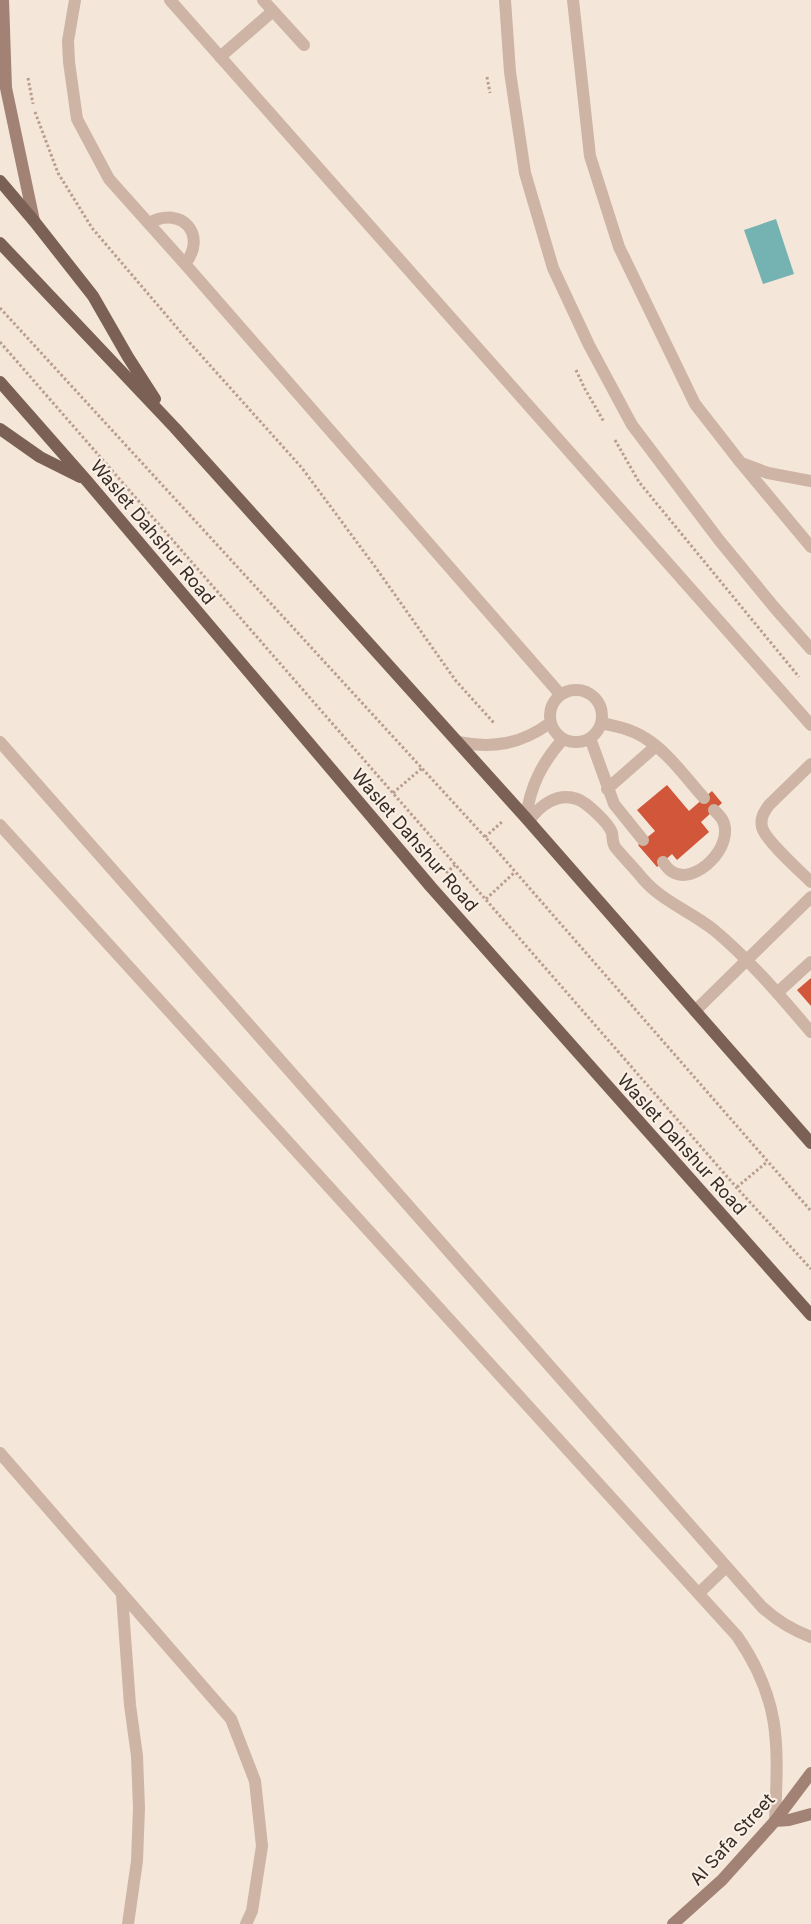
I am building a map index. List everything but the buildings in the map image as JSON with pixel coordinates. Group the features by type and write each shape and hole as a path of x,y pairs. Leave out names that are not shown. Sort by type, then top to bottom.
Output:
{"main road":[{"path":"0,181 93,296 128,356 174,428"},
{"path":"0,242 174,428 528,819 810,1141"},
{"name":"Waslet Dahshur Road","path":"0,382 87,481 430,887 811,1315"},
{"path":"0,429 40,457 87,481"}],"street":[{"path":"3,0 6,88 34,221"},
{"path":"75,0 68,41 76,119 109,179 560,694"},
{"path":"170,0 811,725"},
{"path":"263,0 304,45"},
{"path":"505,0 510,72 525,173 553,268 589,345 632,425 719,540 811,649"},
{"path":"573,0 590,156 619,247 695,404 811,547"},
{"path":"220,57 273,11"},
{"path":"149,223 166,216 184,222 194,238 194,248 191,257 185,264"},
{"path":"741,463 768,473 811,481"},
{"path":"577,689 594,697 600,704 602,713 601,723 597,731 590,738 572,742 563,739 555,732 550,723 549,712 553,702 560,694 568,690 577,689"},
{"path":"458,742 476,746 512,743 539,731 550,723"},
{"path":"601,723 623,728 643,737 656,746 704,798"},
{"path":"590,738 607,789 620,813 644,840"},
{"path":"528,819 528,801 539,771 563,739"},
{"path":"0,742 762,1607 776,1620 793,1631 811,1638"},
{"path":"607,789 656,746"},
{"path":"811,764 769,805 761,821 764,835 811,882"},
{"path":"528,819 536,811 554,800 563,797 578,799 608,825 614,846 654,891 708,926 777,992 811,1032"},
{"path":"663,862 671,872 683,875 693,874 717,856 723,844 725,832 723,820 714,810"},
{"path":"0,824 741,1641 749,1653 767,1691 772,1711 777,1752 775,1821 789,1820 811,1814"},
{"path":"695,1011 811,897"},
{"path":"777,992 811,962"},
{"path":"0,1453 231,1719 255,1781 262,1846 252,1911 246,1924"},
{"path":"699,1593 726,1567"},
{"path":"122,1595 130,1705 137,1756 139,1808 137,1861 128,1924"},
{"name":"Al Safa Street","path":"674,1924 722,1880 775,1821 811,1773"}],"path":[{"path":"27,68 35,114 58,174 92,228 190,343 302,468 456,681 512,743"},
{"path":"0,308 422,768 811,1211"},
{"path":"0,342 737,1188 811,1269"},
{"path":"393,793 422,768"},
{"path":"486,899 515,872"},
{"path":"737,1188 767,1162"}],"water":[{"path":"776,219 794,274 763,284 744,230"}]}
